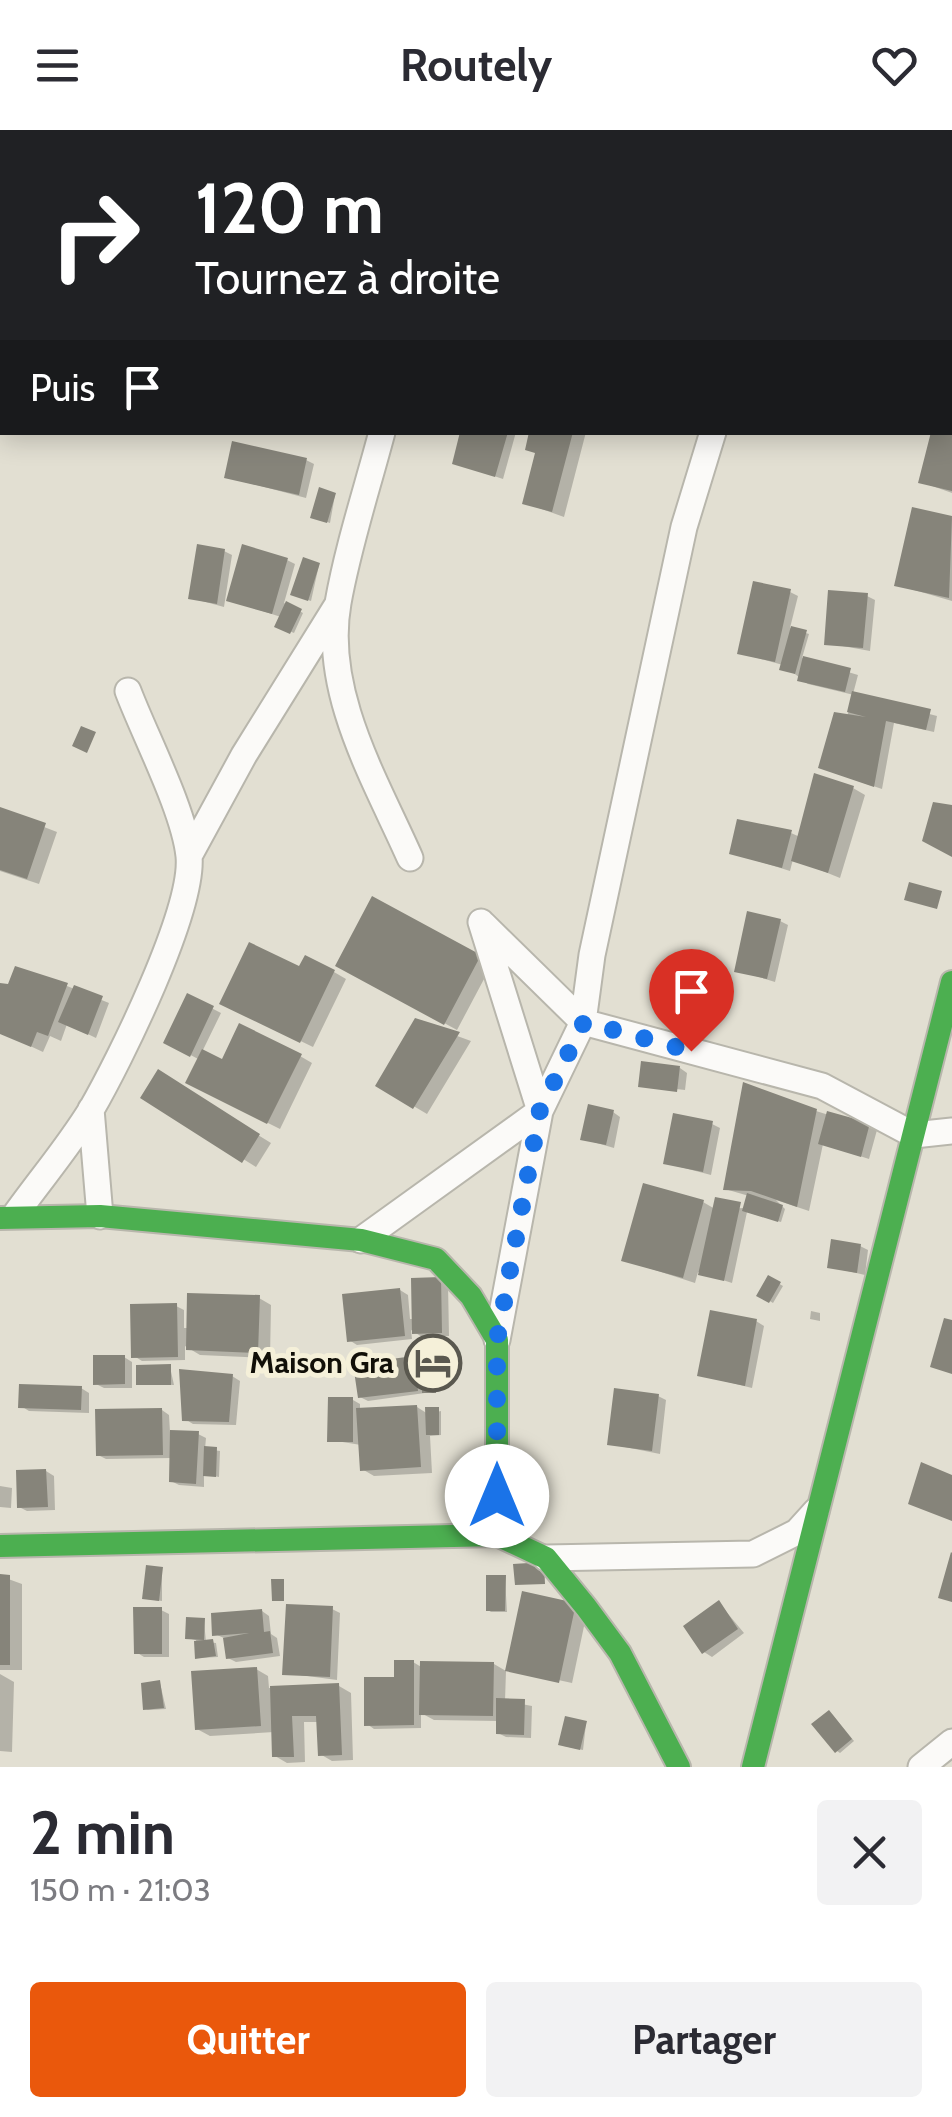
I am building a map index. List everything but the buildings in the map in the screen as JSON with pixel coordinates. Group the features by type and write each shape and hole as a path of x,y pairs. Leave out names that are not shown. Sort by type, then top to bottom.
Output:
{"street":[{"path":"381,435 337,606 340,677 350,720 410,858"},
{"path":"497,1536 497,1340 540,1110 584,1022 592,955 684,527 712,435"},
{"path":"8,1216 91,1109 174,938 189,856 244,755 337,606"},
{"path":"128,691 189,856"},
{"path":"540,1110 481,922 584,1022 822,1086 914,1135 952,1131"},
{"path":"753,1767 952,982"},
{"path":"91,1109 100,1216"},
{"path":"361,1240 540,1110"},
{"path":"8,1216 100,1216 361,1240 436,1259 471,1296 497,1340"},
{"path":"0,1546 497,1536 546,1558 752,1554 798,1532 819,1506"},
{"path":"546,1558 620,1653 679,1767"},
{"path":"921,1767 952,1742"}],"traffic: fast":[{"path":"753,1767 952,982"},
{"path":"0,1218 100,1216 361,1240 436,1259 471,1296 497,1340 497,1535"},
{"path":"0,1546 497,1535 546,1558 586,1607 620,1653 679,1767"}],"place":[{"name":"Maison Gra","path":"433,1363"}],"route":[{"path":"497,1496 497,1340 540,1110 584,1022 691,1051"}]}
